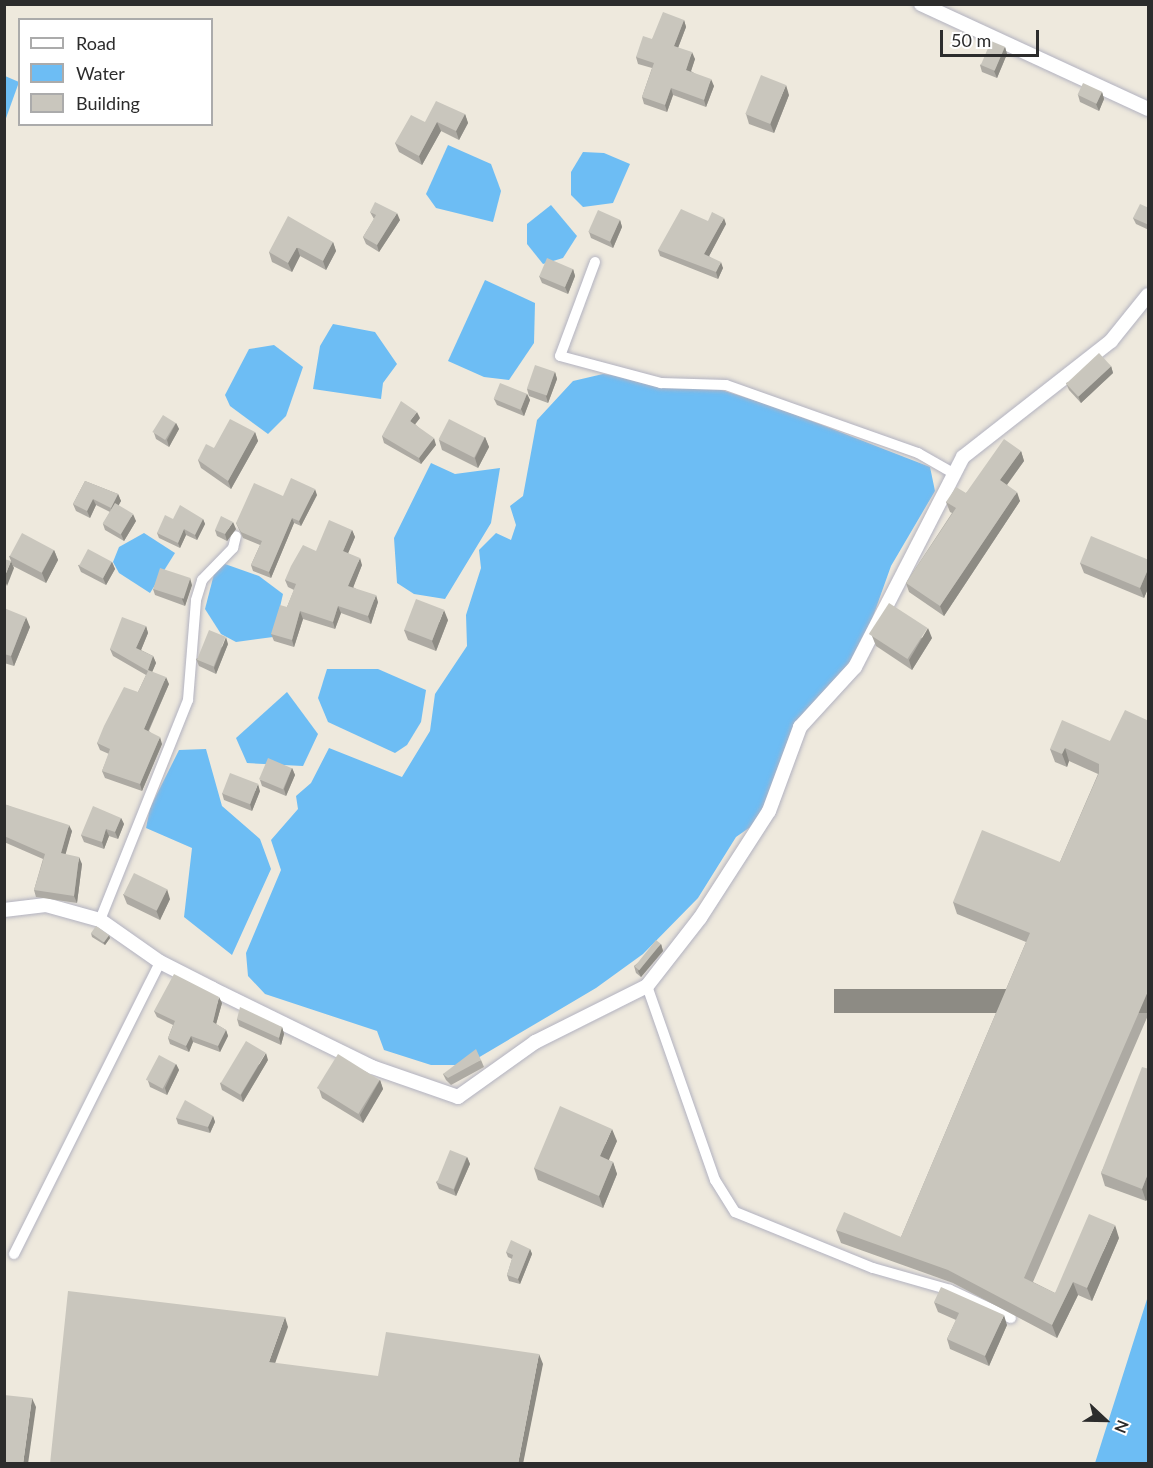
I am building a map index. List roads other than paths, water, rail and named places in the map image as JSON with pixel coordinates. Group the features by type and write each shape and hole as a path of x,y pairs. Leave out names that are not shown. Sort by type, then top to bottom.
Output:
{"street":[{"path":"921,4 1149,109"},
{"path":"595,262 560,356 661,383 726,385 918,453 953,472"},
{"path":"4,910 46,905 100,920 160,962 372,1067 458,1097 535,1042 647,986 700,918 769,811 800,728 855,667 953,472 963,457 1111,341 1149,295"},
{"path":"100,920 188,700 196,600 202,580 233,548 236,536"},
{"path":"14,1254 160,962"},
{"path":"647,986 715,1180 735,1212 873,1268 950,1290 1011,1318"}],"water":[{"path":"5,76 18,82 18,85 5,121"},
{"path":"448,145 491,164 501,191 493,222 436,208 426,194"},
{"path":"583,152 604,153 630,164 613,203 583,207 571,195 571,172"},
{"path":"551,205 577,236 563,258 543,264 527,244 527,224"},
{"path":"485,280 535,303 534,343 509,380 484,377 448,361"},
{"path":"333,324 375,332 397,364 383,383 381,399 313,389 320,346"},
{"path":"274,345 303,367 286,416 268,434 230,406 225,395 249,349"},
{"path":"603,374 718,389 773,406 930,467 935,491 891,566 855,667 795,731 772,812 736,837 698,898 643,954 596,988 466,1065 431,1065 384,1050 377,1031 265,994 248,976 246,953 281,870 271,840 298,809 296,796 311,783 329,748 402,777 430,731 435,694 467,646 466,615 481,568 479,550 496,533 511,540 516,525 510,506 523,496 537,420 573,381"},
{"path":"431,463 455,474 500,468 491,523 445,599 414,594 397,583 394,538"},
{"path":"144,533 175,553 150,593 119,573 113,562 119,547"},
{"path":"225,564 259,576 283,594 273,637 236,642 221,634 205,609 214,574"},
{"path":"327,669 378,669 426,690 421,722 407,745 395,753 328,722 318,698"},
{"path":"287,692 318,734 303,766 247,763 236,738"},
{"path":"206,749 222,806 260,839 271,869 232,955 184,917 192,848 146,828 150,808 179,750"},
{"path":"1148,1296 1148,1463 1095,1463"}]}
